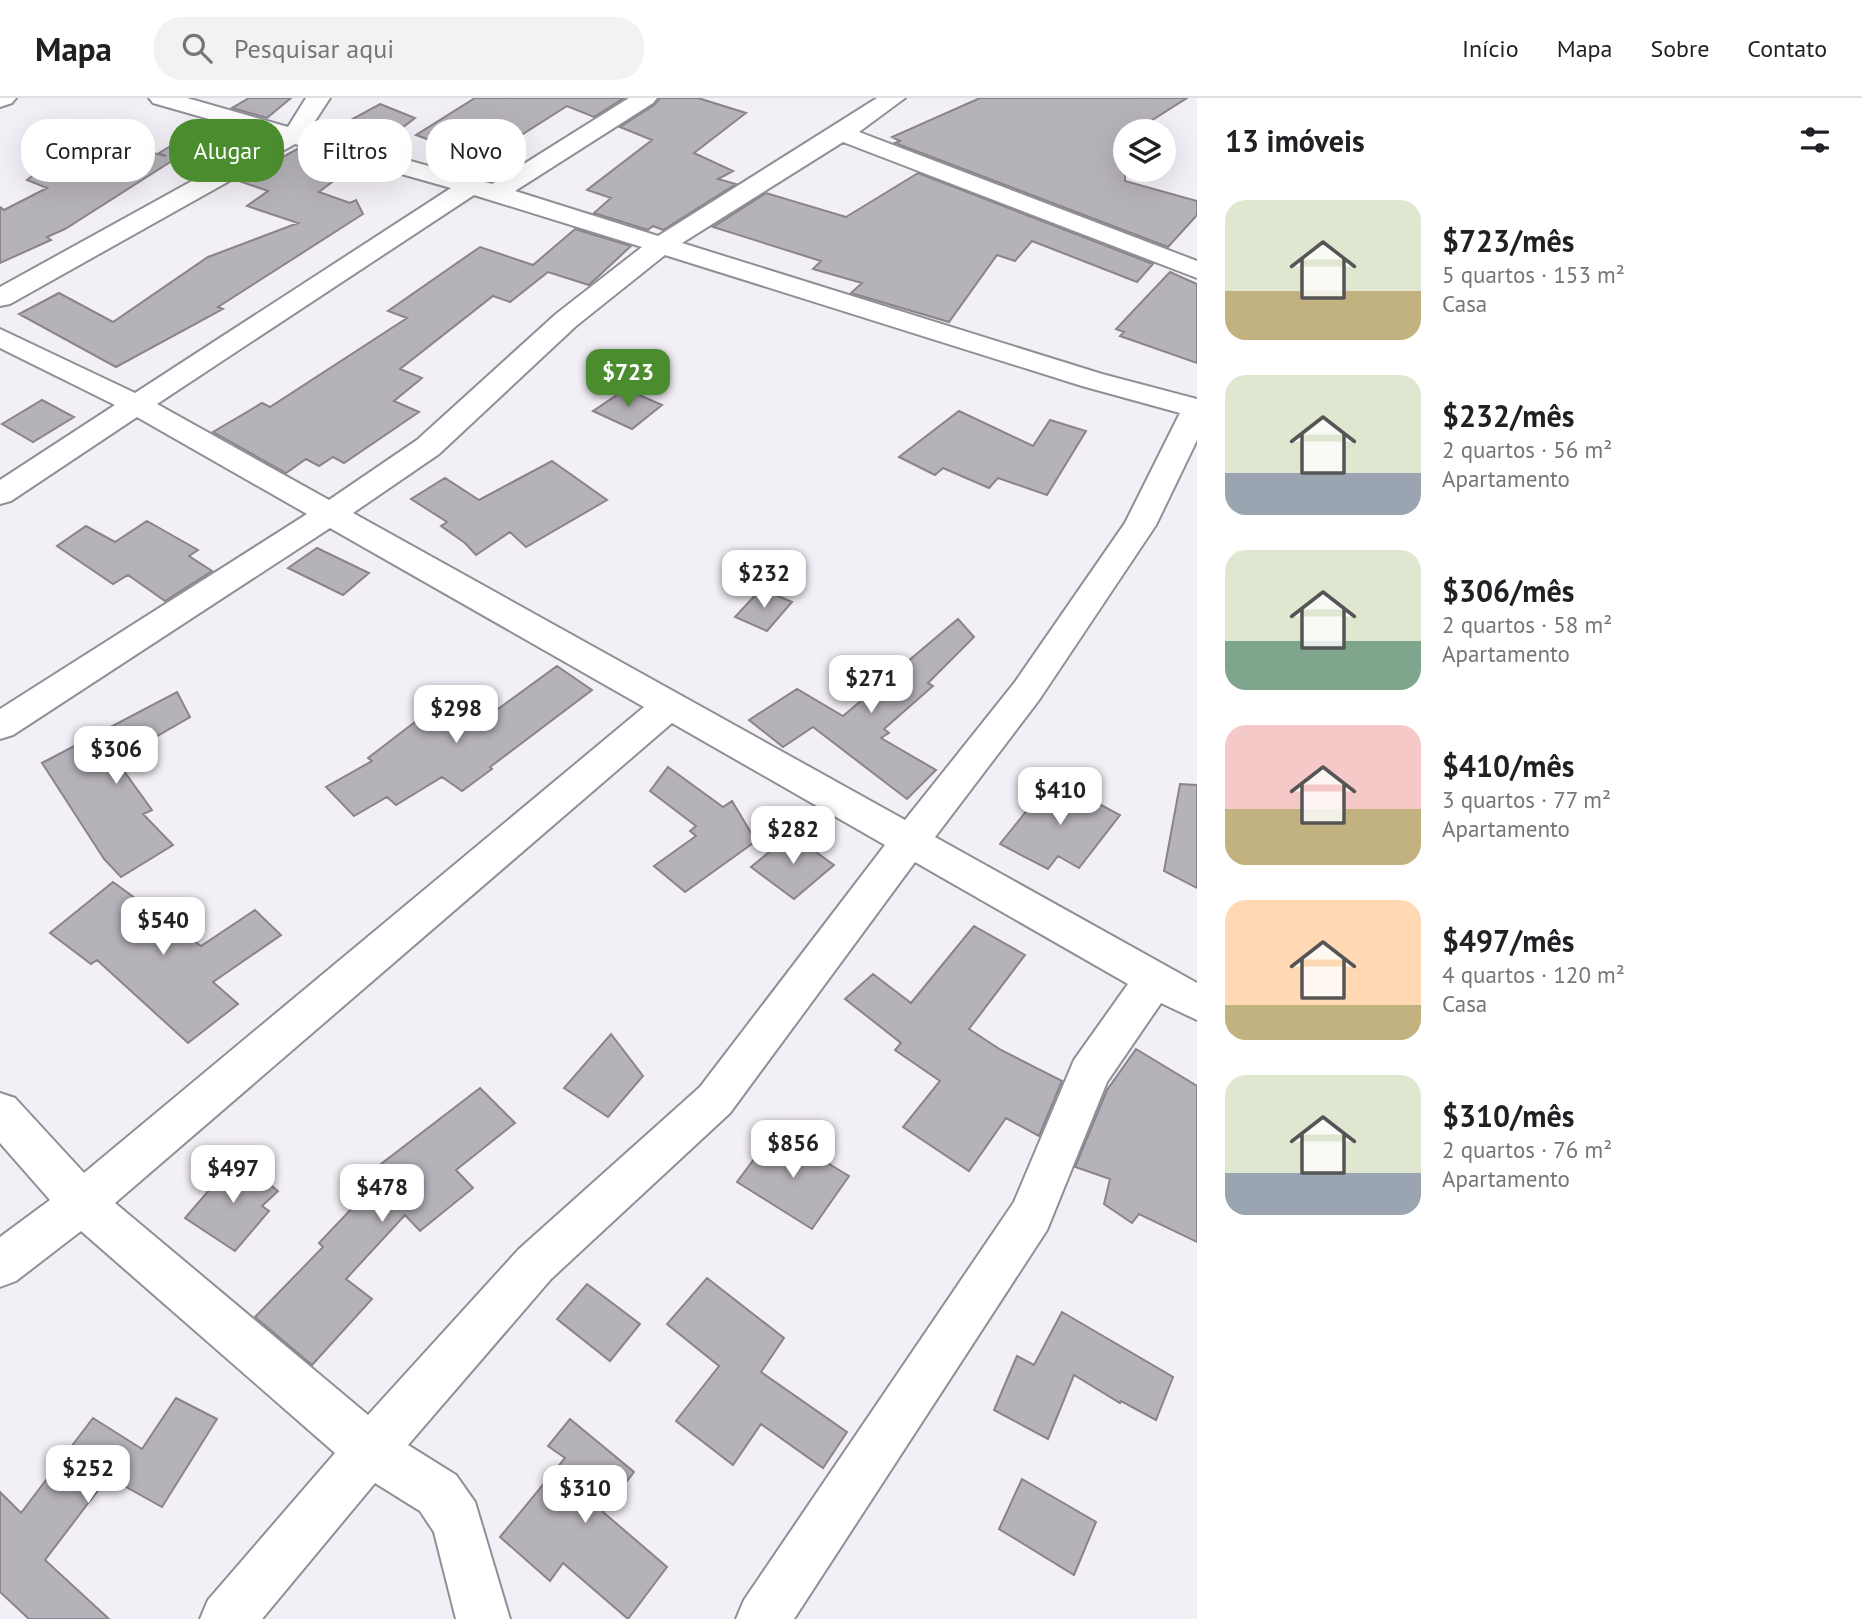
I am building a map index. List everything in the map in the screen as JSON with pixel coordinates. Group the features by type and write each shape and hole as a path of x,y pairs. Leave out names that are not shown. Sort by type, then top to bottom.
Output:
{"street":[{"path":"161,98 295,134 483,190 1092,380 1197,408 1140,525 1027,691 715,1100 536,1264 370,1450 227,1619"},
{"path":"0,298 295,134 318,98"},
{"path":"0,494 137,405 483,190 645,98"},
{"path":"0,726 328,515 428,447 566,320 661,245 893,98"},
{"path":"841,133 1197,270"},
{"path":"0,337 137,405 1197,1003"},
{"path":"0,1265 82,1203 671,704"},
{"path":"763,1619 1031,1215 1088,1073 1155,979"},
{"path":"0,1112 82,1203 370,1450 438,1493 457,1520 483,1619"}],"building":[{"path":"249,98 291,98 267,118 232,108"},
{"path":"475,98 624,98 594,117 567,106 526,132 526,119 442,119"},
{"path":"660,98 698,98 746,113 694,153 733,171 718,179 736,184 663,230 653,226 648,230 594,213 611,198 587,190 652,140 620,127 654,105"},
{"path":"980,98 1187,98 1154,119 1113,119 1113,182 1129,182 1197,201 1197,215 1168,247 895,143 900,141 892,137"},
{"path":"380,104 415,118 412,120 352,119"},
{"path":"426,129 426,139 416,135"},
{"path":"169,147 169,163 155,172 155,153 166,156 159,153"},
{"path":"298,149 298,182 332,182 319,192 350,203 356,200 363,214 218,307 223,309 116,367 19,314 59,293 113,322 208,257 298,223 247,206 268,191 242,182 284,182 284,156"},
{"path":"918,173 1153,264 1137,282 1032,241 1015,261 997,255 949,322 851,293 862,283 813,269 821,261 713,227 766,193 846,217"},
{"path":"32,182 139,182 65,229 47,237 51,240 0,263 0,207 4,210 47,188"},
{"path":"575,229 631,246 589,285 548,272 510,302 493,296 400,369 422,378 394,401 419,412 344,463 333,457 319,466 306,459 286,473 213,432 262,403 270,407 407,318 388,311 480,247 533,265"},
{"path":"1170,272 1197,284 1197,363 1120,336 1124,332 1116,329"},
{"path":"626,389 662,405 632,429 593,411"},
{"path":"42,400 74,417 33,442 2,424"},
{"path":"959,411 1033,446 1050,420 1086,431 1047,495 998,478 989,488 943,468 935,475 899,457"},
{"path":"552,461 607,500 526,547 510,532 476,555 465,543 441,526 447,522 411,499 445,478 479,500"},
{"path":"147,521 198,550 189,556 212,571 165,601 128,575 113,584 57,546 86,526 115,542"},
{"path":"317,548 369,573 343,595 288,568"},
{"path":"761,589 792,602 767,631 735,617"},
{"path":"958,619 974,637 928,683 933,686 884,729 889,733 881,738 936,770 907,799 813,727 783,747 749,720 797,689 843,716"},
{"path":"557,666 592,690 462,791 442,777 396,805 387,797 354,816 326,787 372,761 368,758 441,702 476,725"},
{"path":"177,692 190,717 116,760 152,810 143,814 173,845 121,877 104,859 42,763"},
{"path":"668,767 723,807 732,801 756,841 685,892 654,866 696,836 690,831 696,826 650,791"},
{"path":"1052,779 1120,815 1079,868 1058,856 1048,869 1000,844"},
{"path":"1180,784 1197,785 1197,888 1164,871"},
{"path":"791,834 834,865 794,899 751,867"},
{"path":"113,882 201,946 255,910 281,935 213,982 238,1004 188,1043 97,960 91,964 50,933"},
{"path":"974,926 1025,955 969,1029 1001,1050 1062,1081 1039,1136 1006,1118 969,1171 903,1127 940,1081 895,1050 901,1043 845,999 873,974 911,1003"},
{"path":"611,1034 643,1076 608,1117 564,1088"},
{"path":"1136,1049 1197,1086 1197,1242 1139,1214 1132,1223 1104,1204 1110,1179 1075,1167 1107,1090"},
{"path":"480,1088 515,1123 456,1170 473,1188 420,1231 405,1215 346,1279 372,1299 312,1365 255,1317 323,1247 319,1243 376,1183 368,1174"},
{"path":"775,1131 849,1176 812,1229 737,1182"},
{"path":"237,1158 278,1191 262,1206 269,1211 235,1251 185,1218"},
{"path":"707,1278 784,1338 761,1372 847,1432 823,1468 761,1424 733,1465 676,1421 719,1366 667,1324"},
{"path":"587,1284 640,1324 610,1361 557,1319"},
{"path":"1062,1312 1173,1377 1156,1420 1121,1401 1120,1403 1074,1375 1048,1439 994,1410 1017,1356 1034,1365"},
{"path":"176,1398 217,1419 162,1507 108,1477 45,1560 109,1619 29,1619 0,1592 0,1492 21,1513 93,1418 142,1449"},
{"path":"570,1419 634,1472 603,1512 667,1567 628,1619 563,1563 550,1581 500,1537 565,1458 548,1446"},
{"path":"1022,1479 1096,1522 1074,1575 999,1529"}]}
